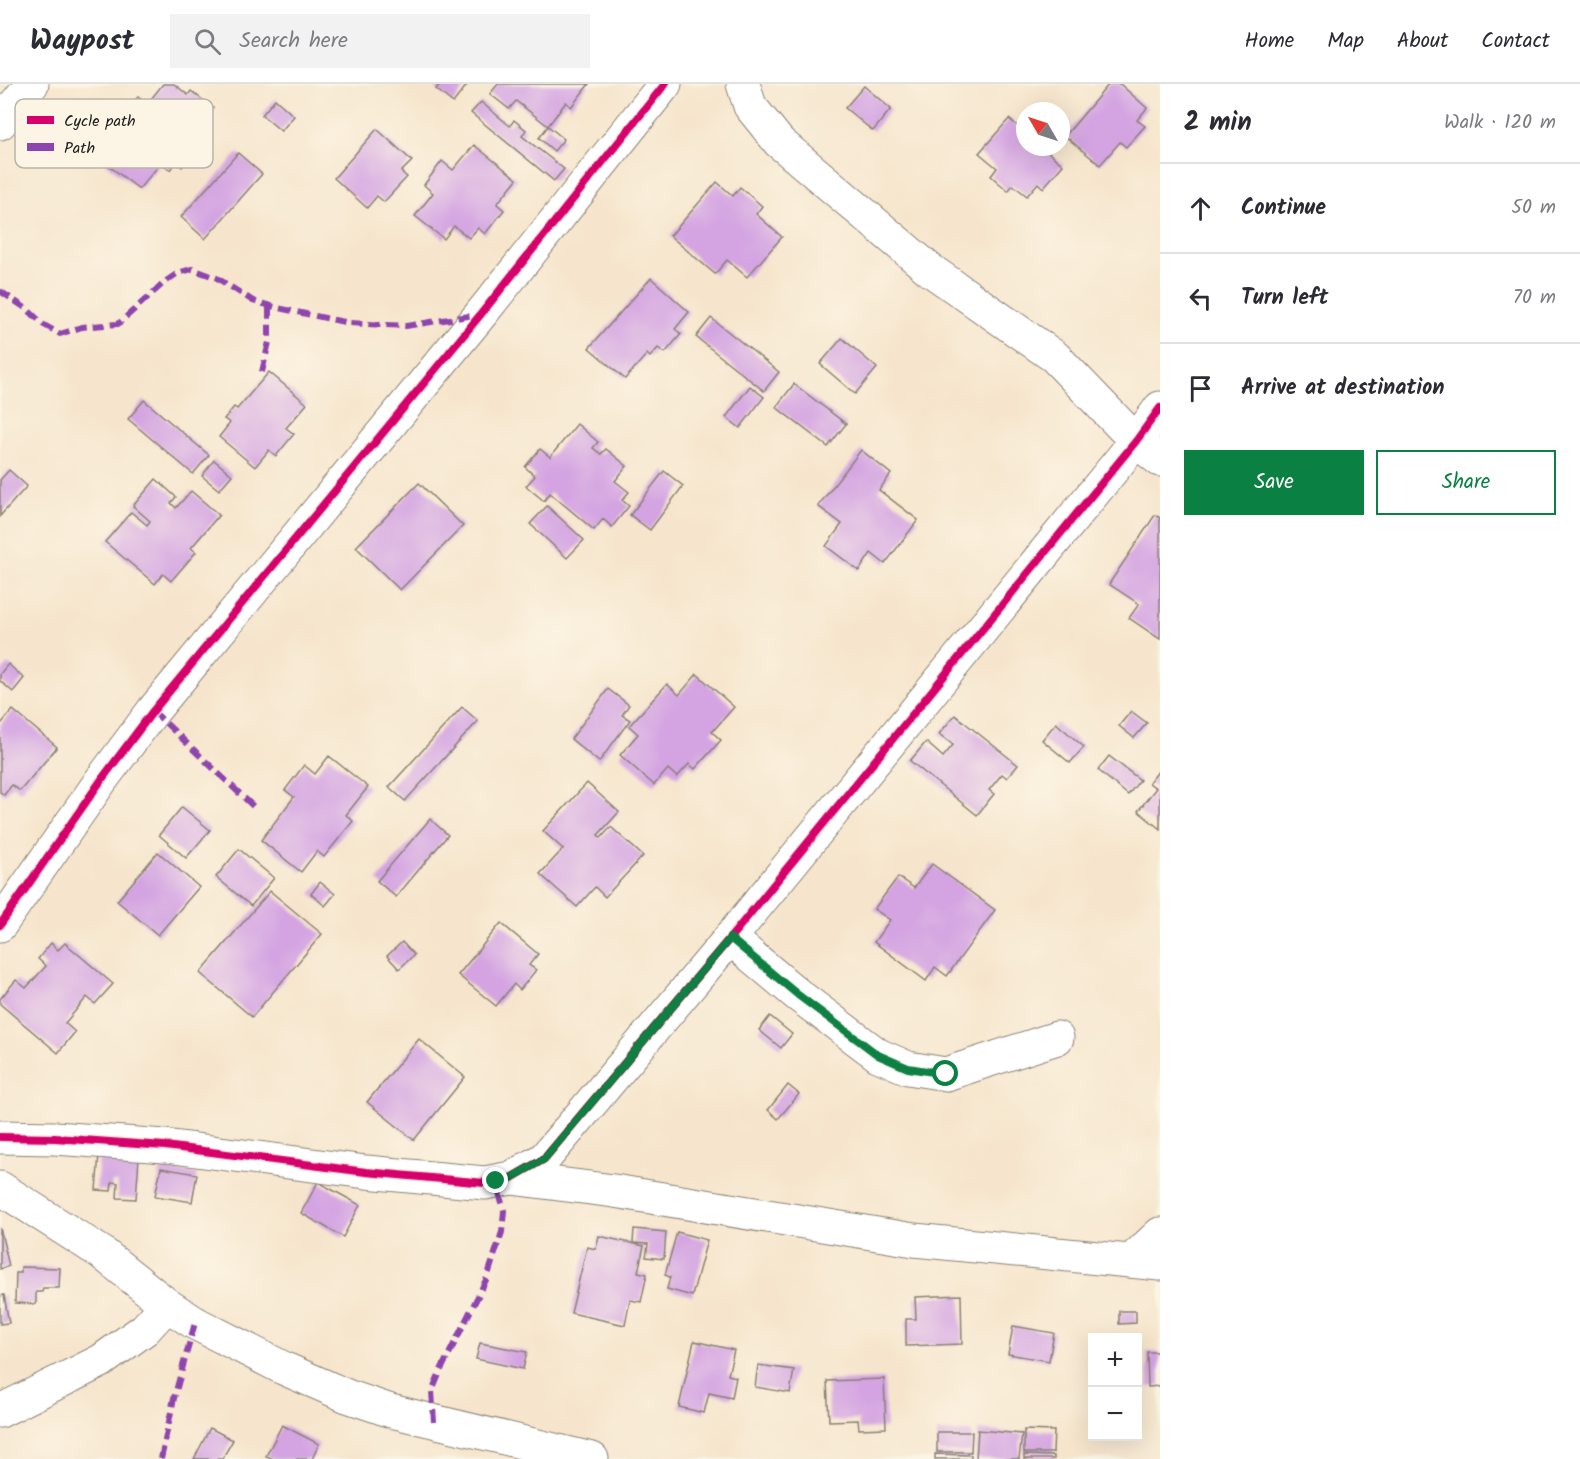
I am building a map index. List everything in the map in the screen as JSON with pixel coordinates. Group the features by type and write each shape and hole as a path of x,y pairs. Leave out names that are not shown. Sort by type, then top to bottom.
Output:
{"street":[{"path":"20,99 32,84"},
{"path":"0,925 102,779 153,711 481,314 665,84"},
{"path":"743,84 750,106 778,142 929,269 1055,357 1148,450"},
{"path":"0,123 15,105"},
{"path":"511,1178 544,1159 1148,450 1160,408"},
{"path":"730,938 798,995 878,1055 908,1068 946,1074 1057,1038"},
{"path":"0,1137 55,1138 165,1146 366,1172 485,1183 511,1178 614,1191 914,1240 1145,1263 1160,1234"},
{"path":"0,1188 102,1253 167,1305 195,1323 283,1368 347,1396 517,1450 592,1459"},
{"path":"0,1411 101,1361 145,1329 167,1305"}],"building":[{"path":"163,84 174,84 188,95 191,91 201,99 151,99"},
{"path":"440,84 467,85 453,103 436,89"},
{"path":"498,84 589,84 571,107 566,102 548,126 516,101 509,109 490,94"},
{"path":"1109,84 1120,84 1147,108 1137,120 1145,126 1126,147 1120,142 1100,165 1070,140 1070,130"},
{"path":"864,86 891,109 873,131 845,108"},
{"path":"275,99 294,116 281,131 262,115"},
{"path":"481,102 510,126 514,120 526,130 522,136 564,169 554,181 471,113"},
{"path":"1009,119 1016,125 1016,156 1052,156 1063,165 1043,188 1038,183 1027,196 1013,185 1008,191 991,176 997,168 979,153"},
{"path":"548,126 564,139 554,151 539,138"},
{"path":"377,129 412,161 401,172 407,177 384,202 377,196 367,208 334,178"},
{"path":"474,145 517,179 497,204 504,210 485,234 478,228 469,238 454,226 444,239 415,216 433,193 424,185 442,161 453,170"},
{"path":"238,153 262,174 205,239 181,217"},
{"path":"112,168 157,168 139,189"},
{"path":"717,182 733,196 740,187 762,206 756,214 782,237 747,277 727,260 715,274 670,236"},
{"path":"651,278 689,312 675,329 681,334 665,353 658,348 650,357 647,354 625,379 589,348"},
{"path":"711,318 779,372 764,391 696,337"},
{"path":"842,338 877,368 855,394 820,364"},
{"path":"269,372 307,404 286,428 294,434 276,456 269,450 255,467 219,437 230,423 224,419 234,407 237,409"},
{"path":"794,384 846,424 828,447 776,407"},
{"path":"750,386 764,397 740,428 726,417"},
{"path":"144,400 209,455 193,474 128,419"},
{"path":"577,424 598,442 593,448 601,454 606,449 627,466 615,481 629,492 622,500 629,506 612,527 603,519 594,530 550,493 544,501 526,486 535,476 525,467 540,449 550,457"},
{"path":"861,450 891,474 879,490 918,520 885,564 871,553 859,571 826,546 842,524 818,506"},
{"path":"214,460 232,475 219,490 202,476"},
{"path":"9,470 27,486 0,516 0,480"},
{"path":"664,471 683,486 650,530 630,515"},
{"path":"156,479 176,497 171,503 176,508 191,491 219,515 191,548 196,552 171,581 163,574 155,584 105,542 131,512 147,525 150,521 133,506"},
{"path":"419,483 463,526 400,590 356,547"},
{"path":"547,506 584,540 567,558 530,524"},
{"path":"1155,515 1160,518 1160,639 1129,618 1139,604 1109,584"},
{"path":"8,664 24,678 13,692 0,681 0,674"},
{"path":"697,674 734,707 712,732 721,740 695,769 689,764 677,777 668,769 654,785 620,755 638,734 629,726 667,684 679,695"},
{"path":"608,689 629,705 622,715 630,720 599,762 571,739"},
{"path":"462,707 478,721 405,801 389,787"},
{"path":"13,710 57,747 20,791 12,785 4,795 0,792 0,725"},
{"path":"1131,711 1147,723 1134,738 1119,726"},
{"path":"955,715 1018,765 1007,778 1002,774 989,790 994,794 977,815 910,761 926,742 943,757 953,745 939,734"},
{"path":"1056,723 1084,747 1070,763 1042,740"},
{"path":"329,756 368,787 346,815 353,821 324,857 317,851 301,872 261,840 294,797 285,790 304,765 315,774"},
{"path":"1109,756 1140,780 1128,795 1098,770"},
{"path":"1160,769 1160,829 1138,811 1156,788 1149,783"},
{"path":"587,783 619,812 598,835 601,838 611,827 643,856 605,897 595,887 577,907 540,874 563,849 543,831"},
{"path":"182,807 210,830 186,858 159,835"},
{"path":"430,819 448,835 396,897 377,881"},
{"path":"239,849 274,878 251,906 216,877"},
{"path":"158,852 199,887 158,935 117,901"},
{"path":"932,864 995,910 947,976 935,967 926,981 874,942 890,920 874,909 898,877 914,888"},
{"path":"320,882 335,894 325,906 311,894"},
{"path":"270,891 322,934 252,1017 200,973"},
{"path":"501,923 538,954 529,965 536,970 520,990 514,984 496,1006 458,975"},
{"path":"402,942 414,955 399,969 387,956"},
{"path":"51,943 58,950 65,943 113,984 95,1004 87,997 65,1023 75,1032 58,1053 0,1004 0,999 16,980 26,988 46,966 38,959"},
{"path":"770,1016 792,1034 781,1048 759,1030"},
{"path":"419,1039 465,1077 414,1140 367,1102"},
{"path":"788,1085 799,1094 778,1119 768,1110"},
{"path":"99,1154 139,1157 136,1199 117,1198 118,1183 112,1182 111,1191 96,1190"},
{"path":"161,1168 197,1174 192,1202 155,1196"},
{"path":"318,1182 360,1205 343,1237 301,1213"},
{"path":"0,1228 9,1266 0,1269"},
{"path":"634,1229 666,1232 664,1259 646,1257 648,1244 633,1243"},
{"path":"677,1232 707,1240 692,1296 667,1289 670,1277 665,1275"},
{"path":"599,1236 644,1246 638,1272 647,1274 641,1302 630,1300 625,1325 571,1313 587,1247 596,1249"},
{"path":"21,1267 60,1268 59,1288 43,1288 42,1292 36,1292 36,1304 15,1303 16,1273 21,1273"},
{"path":"4,1295 9,1323 0,1324 0,1296"},
{"path":"961,1295 962,1344 906,1346 906,1319 916,1319 915,1297"},
{"path":"1119,1311 1136,1311 1136,1323 1119,1324"},
{"path":"1013,1326 1054,1333 1049,1361 1008,1354"},
{"path":"694,1341 734,1350 728,1375 736,1377 732,1398 709,1393 704,1413 679,1407"},
{"path":"480,1343 527,1352 523,1369 476,1359"},
{"path":"1147,1352 1160,1352 1160,1386 1148,1387"},
{"path":"758,1365 794,1370 790,1393 755,1387"},
{"path":"884,1379 886,1428 859,1429 858,1420 829,1421 827,1381"},
{"path":"282,1425 319,1444 312,1459 273,1459 266,1456"},
{"path":"210,1428 233,1440 222,1459 194,1459"},
{"path":"978,1430 1022,1434 1019,1459 976,1459"},
{"path":"1024,1430 1054,1431 1053,1453 1024,1453"},
{"path":"937,1432 972,1432 971,1452 937,1452"},
{"path":"935,1454 971,1455 971,1459 935,1459"},
{"path":"1024,1455 1054,1456 1054,1459 1024,1459"}],"marked path":[{"path":"0,291 27,309 44,325 60,334 82,327 118,324 166,281 178,273 192,269 217,278 253,301 349,323 406,326 481,314"},
{"path":"262,372 269,342 269,306"},
{"path":"153,711 257,810"},
{"path":"434,1422 432,1391 487,1278 502,1232 504,1211 496,1181"},
{"path":"161,1459 174,1398 195,1323"}],"cycle path":[{"path":"0,925 102,779 153,711 481,314 665,84"},
{"path":"0,1137 55,1138 165,1146 366,1172 485,1183 511,1178 544,1159 730,938 1136,441 1160,408"}],"route":[{"path":"496,1181 511,1178 544,1159 730,938 798,995 878,1055 908,1068 946,1074"}]}
